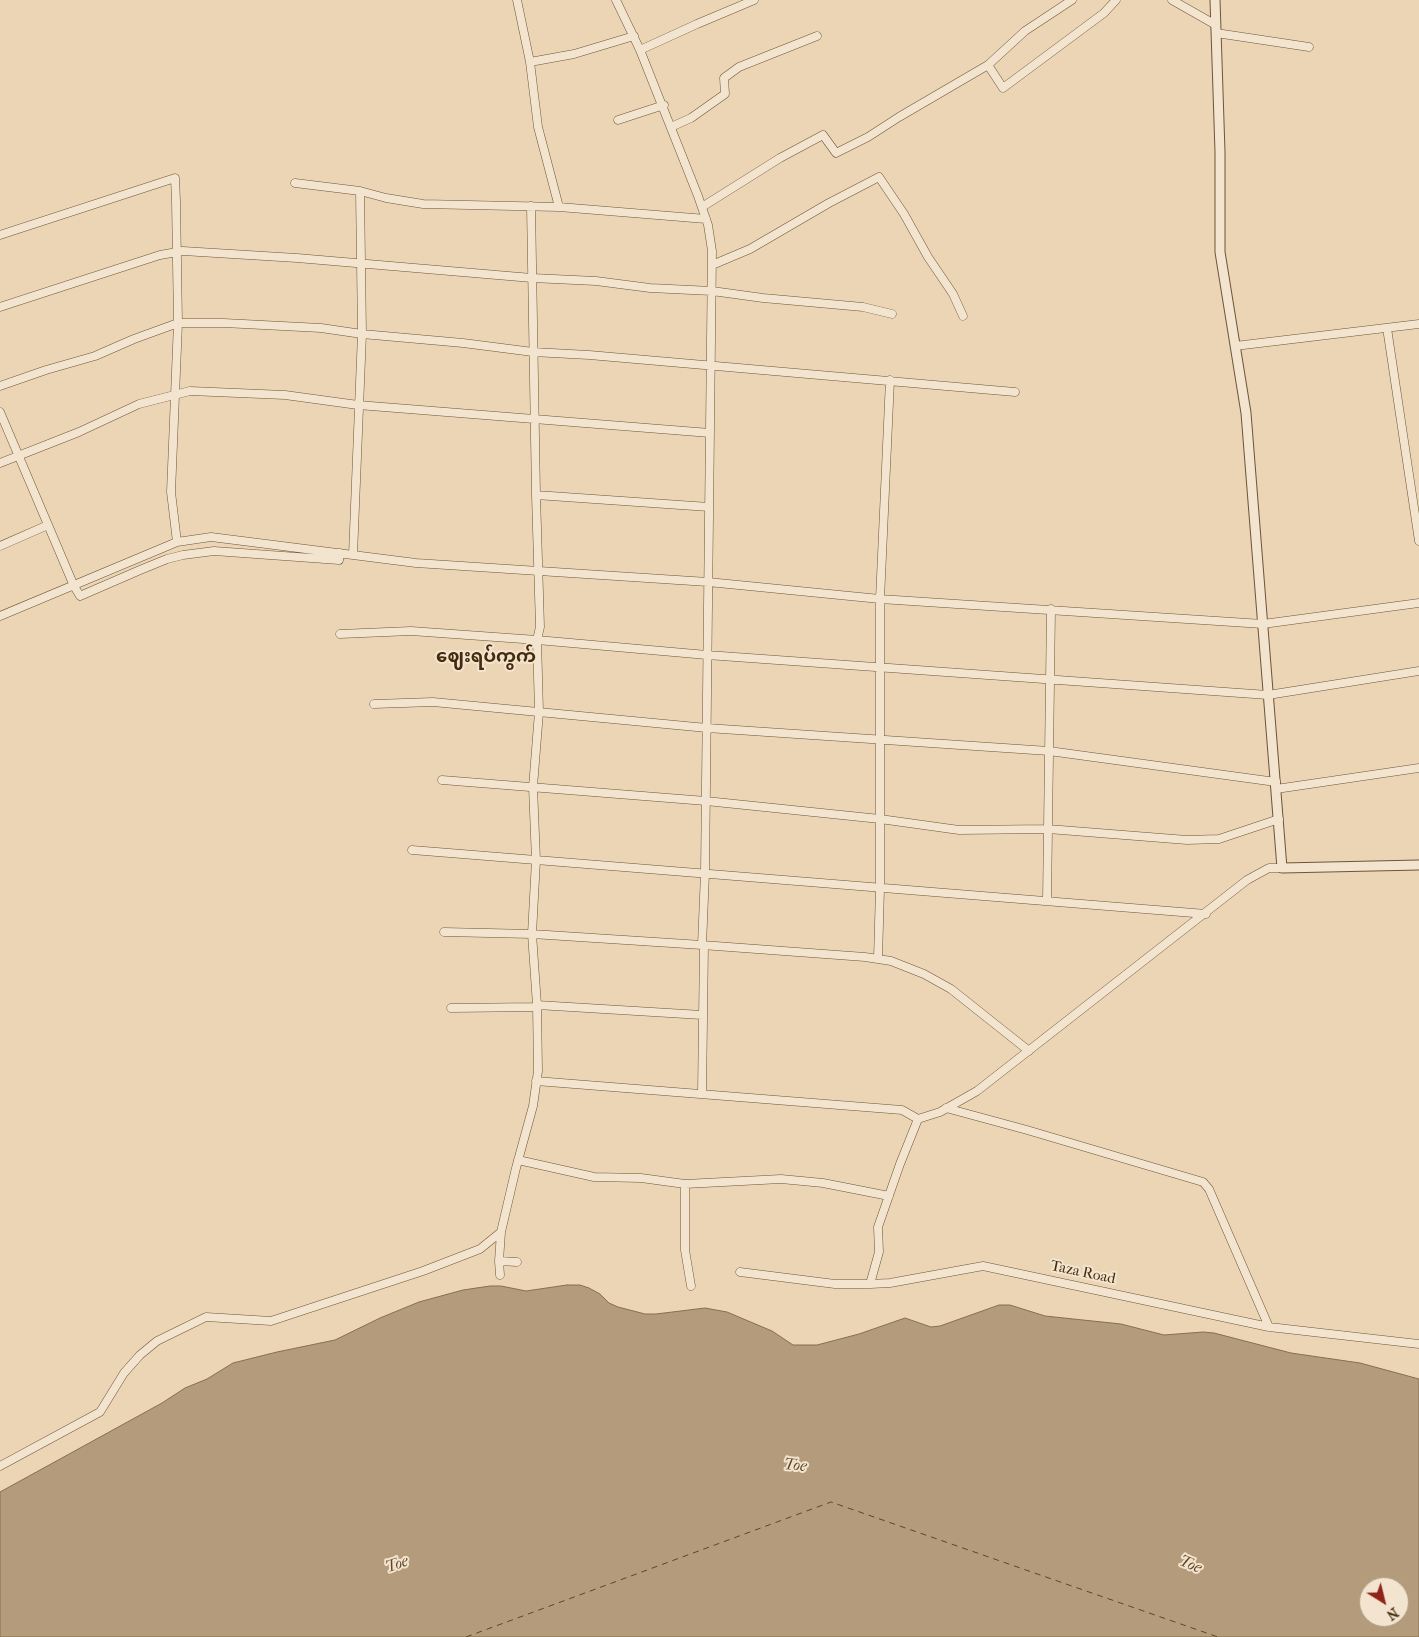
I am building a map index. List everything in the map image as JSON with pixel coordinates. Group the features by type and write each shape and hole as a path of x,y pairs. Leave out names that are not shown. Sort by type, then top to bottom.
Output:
{"street":[{"path":"517,0 530,62 538,127 559,207"},
{"path":"702,207 780,158 823,135 836,153 868,138 899,117 988,65 1025,32 1072,0"},
{"path":"988,65 1003,88 1096,19 1116,0"},
{"path":"1172,0 1216,29 1309,47"},
{"path":"1215,0 1220,152 1220,252 1246,413 1282,868"},
{"path":"619,1 664,105 702,207 712,251 706,873 702,945 704,945 702,1094"},
{"path":"640,50 750,1"},
{"path":"530,62 574,54 634,36"},
{"path":"671,127 692,118 725,94 724,78 739,68 817,36"},
{"path":"618,120 664,105"},
{"path":"712,265 750,249 829,203 879,177 953,294 963,316"},
{"path":"0,235 174,178 178,323 171,492 177,542"},
{"path":"295,183 360,191 386,198 423,204 559,207 706,219"},
{"path":"353,555 362,334 360,191"},
{"path":"500,1275 501,1232 518,1160 534,1106 538,1071 537,1006 532,934 536,860 533,787 539,712 537,640 540,627 534,419 531,206"},
{"path":"0,306 160,255 183,251 297,258 532,278 596,281 650,288 712,291 763,298 863,307 892,314"},
{"path":"0,386 46,370 96,356 134,339 178,323 321,328 533,352 589,354 1015,392"},
{"path":"1235,346 1419,324"},
{"path":"1387,328 1416,499 1419,541"},
{"path":"878,959 881,740 880,599 890,380"},
{"path":"0,463 139,404 190,390 242,392 358,404 710,432"},
{"path":"0,412 74,586 80,596 113,580 167,559 214,551 339,560 340,553"},
{"path":"536,495 709,507"},
{"path":"0,546 48,525"},
{"path":"0,616 177,542 210,537 416,563 708,582 880,599 1263,624 1419,602"},
{"path":"1047,901 1051,609"},
{"path":"340,634 411,631 881,668 1268,695 1419,671"},
{"path":"374,704 433,702 706,728 1049,751 1276,786 1419,768"},
{"path":"442,780 706,801 880,819 959,830 1048,829 1187,840 1219,839 1279,819"},
{"path":"412,850 1206,914"},
{"path":"870,1284 879,1252 878,1227 918,1119 946,1108 977,1091 1206,914 1246,880 1269,868 1419,865"},
{"path":"444,932 532,934 702,945 892,961 924,974 951,989 1029,1051"},
{"path":"451,1008 537,1006 702,1016"},
{"path":"536,1081 902,1110 918,1119"},
{"path":"946,1108 1203,1182 1209,1189 1269,1326"},
{"path":"518,1160 594,1176 641,1178 685,1184 780,1179 823,1183 889,1196"},
{"path":"685,1184 685,1250 691,1286"},
{"path":"0,1466 100,1412 124,1373 140,1355 157,1341 206,1317 270,1321 423,1272 480,1249 501,1232"},
{"path":"499,1261 517,1262"},
{"name":"Taza Road","path":"740,1272 835,1284 870,1284 890,1283 983,1266 1269,1326 1419,1344"}],"water":[{"name":"Toe","path":"580,1285 600,1294 609,1303 645,1314 705,1308 727,1312 772,1331 793,1345 817,1345 859,1334 905,1318 931,1327 940,1326 999,1305 1010,1305 1045,1316 1121,1324 1164,1335 1214,1333 1291,1353 1360,1363 1419,1379 1419,1637 0,1637 0,1492 233,1363 335,1340 419,1302 463,1290 501,1286 526,1291"}],"ferry route":[{"path":"466,1637 831,1502 1218,1637"}],"district":[{"name":"ဈေးရပ်ကွက်","path":"486,658"}]}
